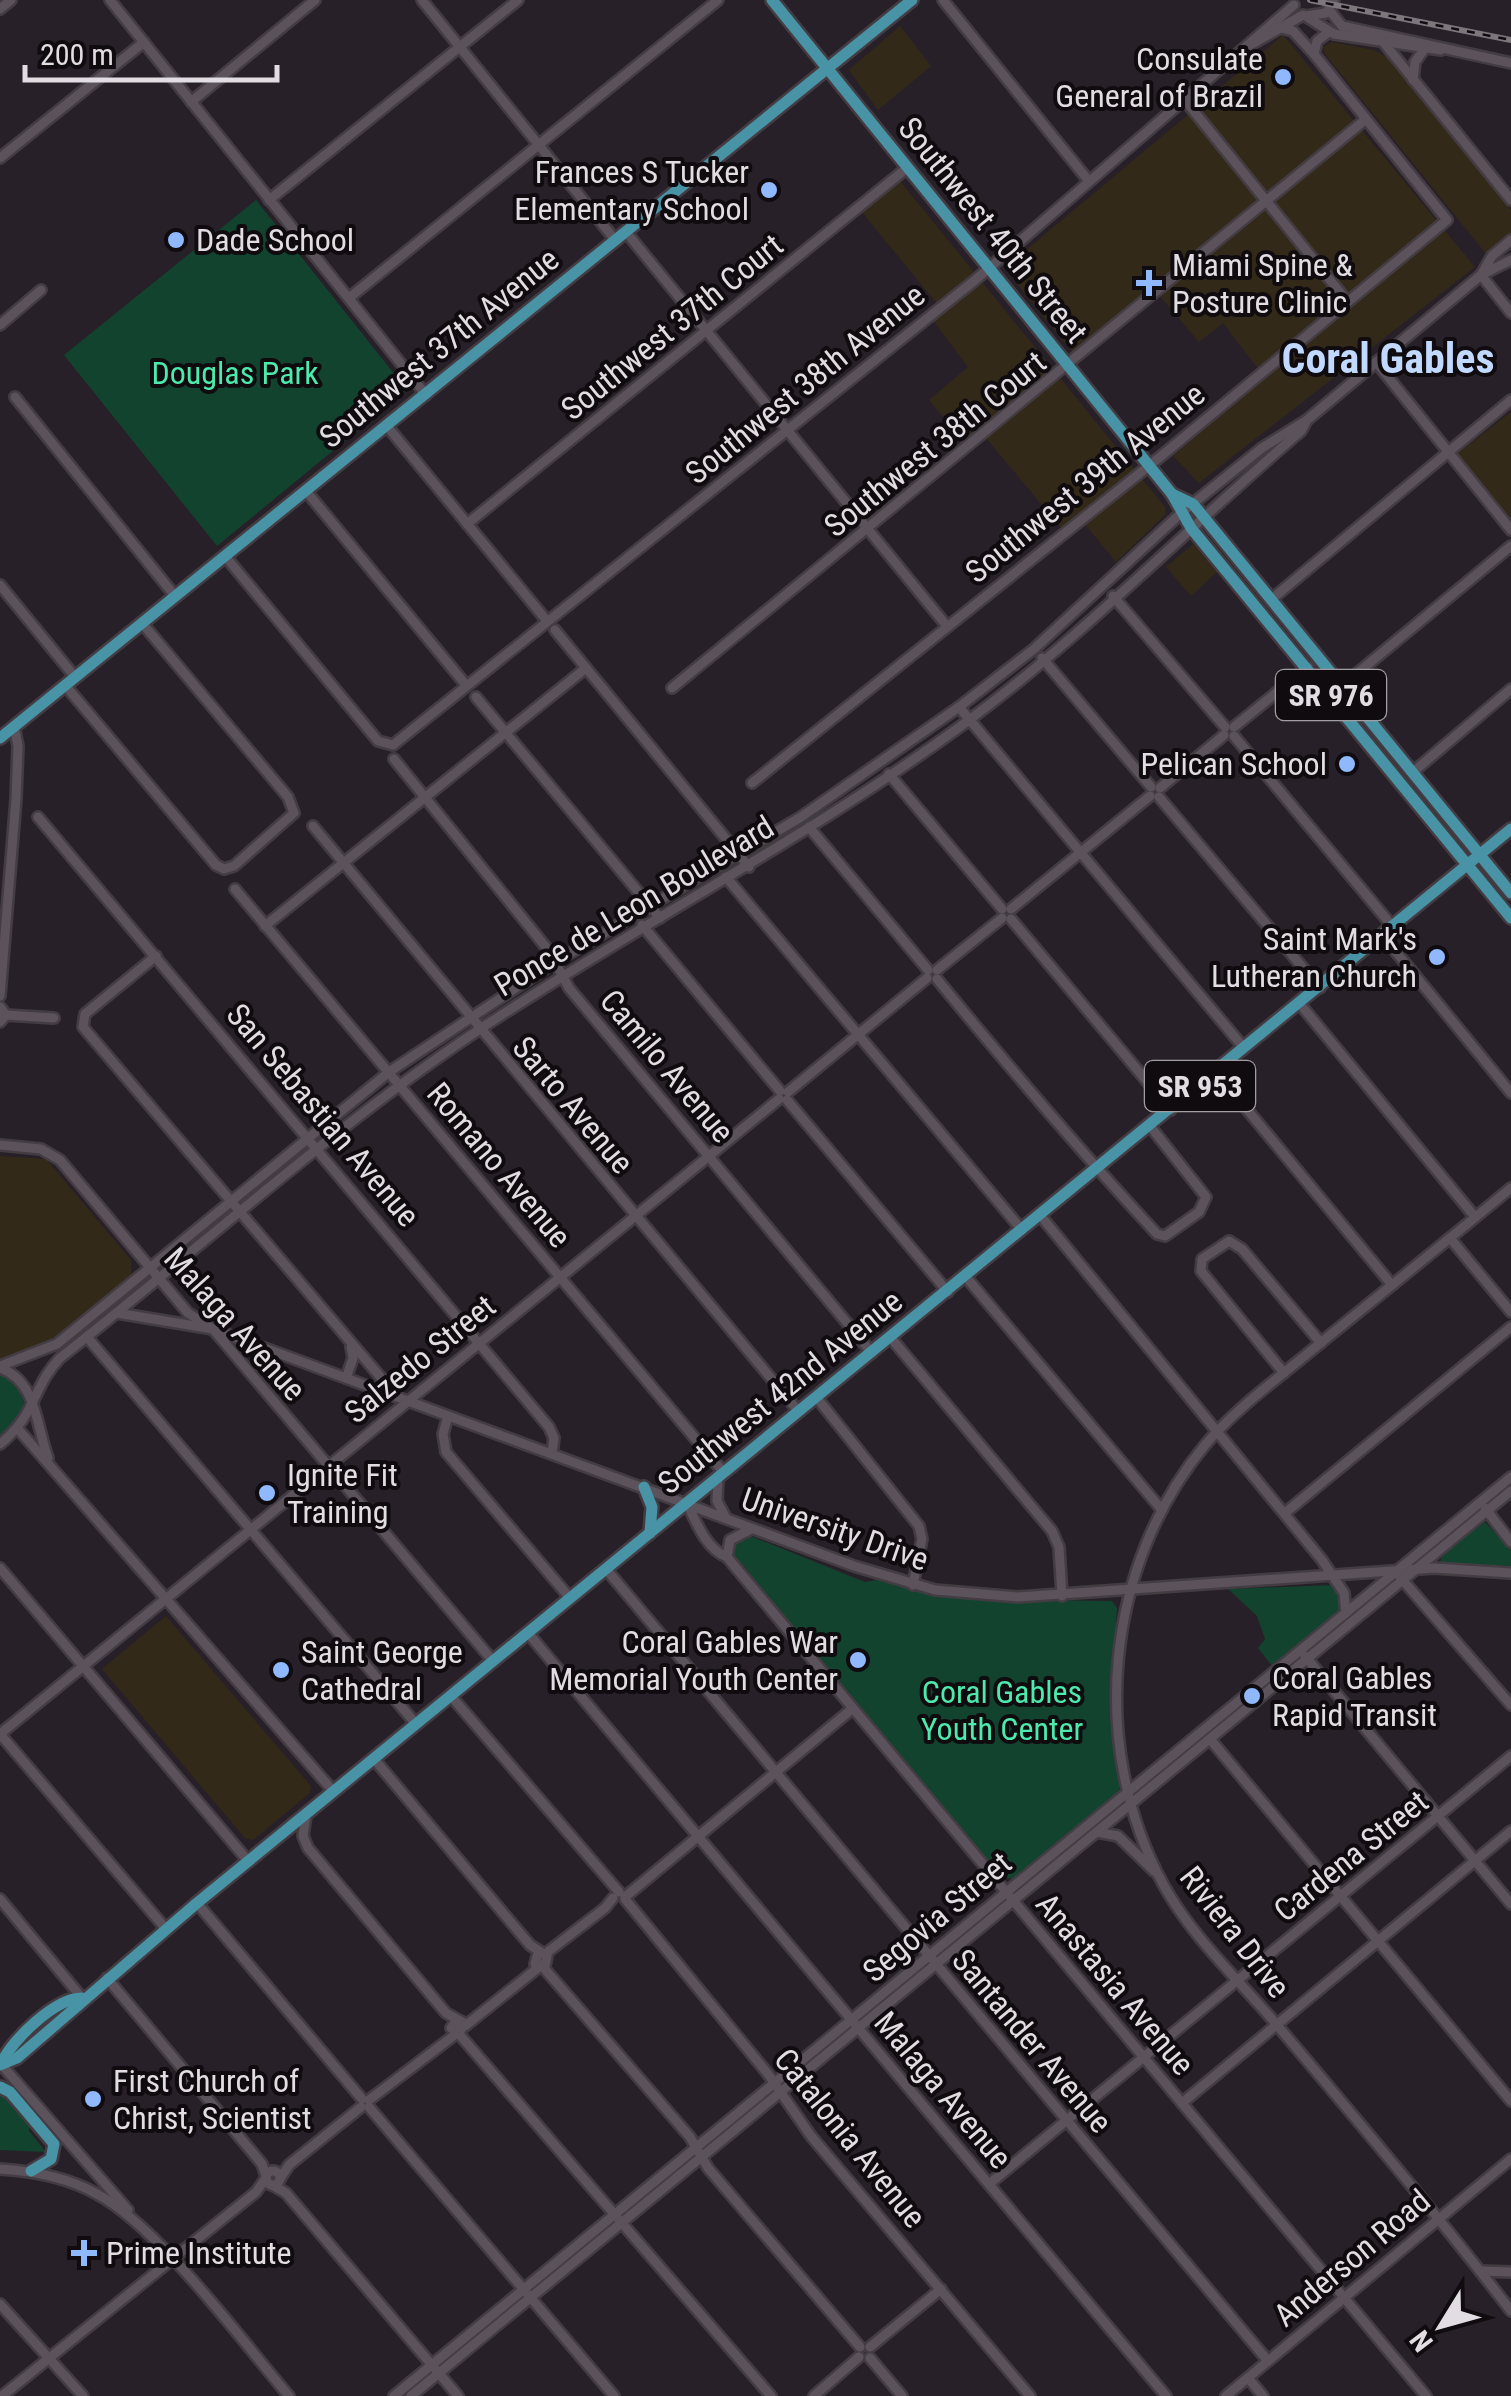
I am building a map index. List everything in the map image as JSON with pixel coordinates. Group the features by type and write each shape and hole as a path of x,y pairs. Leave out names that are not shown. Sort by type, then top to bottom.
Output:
{"main road":[{"name":"Southwest 40th Street","path":"772,0 1172,494 1191,528 1511,918"},
{"name":"Southwest 37th Avenue","path":"0,738 912,0"},
{"name":"Southwest 40th Street","path":"1172,494 1193,504 1273,598 1511,893"},
{"name":"Southwest 42nd Avenue","path":"0,2064 17,2058 76,2011 82,1998 166,1928 1511,829"},
{"path":"644,1487 652,1507 650,1533"},
{"path":"0,2088 10,2092 54,2144 51,2158 31,2171"}],"street":[{"path":"0,8 10,0"},
{"path":"110,0 426,394"},
{"path":"190,102 315,0"},
{"path":"422,0 539,145 708,331 946,625"},
{"path":"270,200 518,0"},
{"path":"349,298 718,0"},
{"path":"943,0 1088,180"},
{"path":"1293,2 1328,32 1423,51 1444,50"},
{"name":"Southwest 38th Avenue","path":"1245,48 1293,2"},
{"path":"1332,5 1342,26 1511,64"},
{"name":"Southwest 38th Avenue","path":"225,556 378,741 388,746 987,268 1245,48 1277,27 1332,5"},
{"path":"1277,27 1293,31 1366,120"},
{"path":"1314,54 1317,41 1328,32"},
{"path":"0,158 144,42"},
{"path":"1384,43 1511,200"},
{"path":"1413,80 1416,62 1423,51"},
{"path":"1184,99 1347,302"},
{"name":"Southwest 38th Court","path":"672,688 1068,368 1366,120"},
{"name":"Southwest 39th Avenue","path":"752,783 1446,220 1366,120"},
{"name":"Southwest 37th Court","path":"467,524 907,168"},
{"name":"Ponce de Leon Boulevard","path":"1481,275 1492,256 1511,240"},
{"name":"Ponce de Leon Boulevard","path":"0,1367 53,1347 388,1072 555,962 801,817 882,763 1034,649 1180,514 1262,448 1307,420 1481,275 1511,260"},
{"path":"1481,275 1511,313"},
{"path":"0,326 41,290"},
{"path":"1376,362 1511,530"},
{"path":"15,397 174,596"},
{"path":"1273,598 1511,400"},
{"name":"Ponce de Leon Boulevard","path":"0,1444 18,1430 54,1365 399,1085 563,976 810,829 969,720 1116,598 1300,431 1307,420"},
{"path":"387,426 547,620"},
{"path":"306,491 466,685"},
{"path":"1337,703 1343,685 1511,546"},
{"path":"0,585 212,862 224,869 238,864 294,813 288,797 142,623"},
{"path":"1105,586 1393,927"},
{"path":"555,630 749,867"},
{"path":"1034,649 1320,988"},
{"name":"Salzedo Street","path":"0,1734 1308,667"},
{"path":"266,926 586,668"},
{"path":"1413,772 1511,689"},
{"path":"476,697 660,918"},
{"path":"958,707 1244,1048"},
{"path":"0,996 16,799 18,746 14,726"},
{"name":"Camilo Avenue","path":"394,759 563,976 872,1353"},
{"path":"882,763 1171,1110"},
{"name":"San Sebastian Avenue","path":"38,817 549,1427 554,1438 552,1453"},
{"path":"801,817 1098,1168 1154,1230 1165,1236 1191,1219 1206,1200 1150,1126"},
{"name":"Sarto Avenue","path":"313,826 799,1412"},
{"path":"718,867 1022,1230"},
{"name":"Romano Avenue","path":"235,889 721,1475"},
{"path":"634,915 948,1292"},
{"path":"1382,936 1511,1093"},
{"path":"156,956 81,1022 238,1214 396,1396"},
{"path":"1300,1004 1475,1217"},
{"path":"2,1015 54,1018"},
{"path":"1216,1072 1392,1285"},
{"name":"Malaga Avenue","path":"0,1145 44,1150 57,1157 188,1312 213,1330 493,1661"},
{"name":"Riviera Drive","path":"1511,1188 1218,1431 1162,1510 1130,1590 1116,1685 1119,1736 1132,1802 1158,1874 1175,1902 1511,2311"},
{"path":"1040,1216 1285,1512 1334,1577 1346,1597 1346,1613"},
{"path":"1450,1238 1511,1312"},
{"path":"1284,1373 1201,1271 1202,1259 1217,1246 1226,1241 1238,1245 1321,1343"},
{"path":"966,1277 1162,1510"},
{"name":"University Drive","path":"118,1312 213,1330 752,1529 913,1584 989,1596 1062,1596 1398,1576 1414,1570 1511,1572"},
{"path":"1285,1512 1511,1327"},
{"path":"87,1337 416,1724"},
{"path":"891,1338 1052,1531 1059,1547 1062,1596"},
{"path":"346,1378 353,1358 350,1344"},
{"path":"0,1367 20,1379 50,1460"},
{"path":"817,1398 919,1526 922,1539 913,1584"},
{"path":"448,1416 443,1434 446,1452 570,1598"},
{"path":"18,1430 50,1460 334,1792"},
{"path":"721,1475 717,1500 726,1519"},
{"name":"Segovia Street","path":"1414,1570 1511,1476"},
{"name":"Segovia Street","path":"394,2396 435,2369 855,2024 936,1965 1130,1791 1484,1506 1511,1491"},
{"name":"Anastasia Avenue","path":"687,1502 698,1528 720,1555 727,1557 1426,2396"},
{"path":"1484,1506 1511,1542"},
{"path":"727,1557 733,1537 752,1529"},
{"path":"0,1568 248,1862"},
{"name":"Santander Avenue","path":"606,1569 1268,2361"},
{"path":"1398,1576 1511,1705"},
{"name":"Segovia Street","path":"855,2024 928,1956 1097,1832 1210,1738 1346,1613 1398,1576"},
{"name":"Malaga Avenue","path":"528,1632 1166,2396"},
{"path":"1303,1654 1511,1904"},
{"name":"Catalonia Avenue","path":"451,1696 1030,2396"},
{"path":"2,2396 852,1709"},
{"path":"0,1734 166,1928"},
{"path":"1210,1738 1511,2101"},
{"name":"Cardena Street","path":"989,2184 1511,1756"},
{"path":"374,1759 902,2396"},
{"path":"306,1815 304,1841 316,1860 771,2396"},
{"path":"1182,2103 1511,1830"},
{"path":"1097,1832 1118,1836 1158,1874"},
{"path":"0,1899 82,1998"},
{"path":"197,1903 614,2396"},
{"path":"106,1978 458,2396"},
{"path":"0,2064 289,2396"},
{"name":"Anderson Road","path":"1226,2396 1511,2159"},
{"path":"0,2169 31,2171 98,2194 149,2235"},
{"path":"1480,2271 1511,2272"},
{"path":"814,2396 942,2289"},
{"path":"0,2304 83,2396"},
{"name":"Segovia Street","path":"411,2396 435,2369"},
{"path":"1248,2378 1263,2396"}],"shaded area":[{"path":"900,26 931,66 878,110 849,70"},
{"path":"1283,35 1475,267 1199,483 1173,456 1265,378 1223,323 1199,342 1153,288 1073,353 1009,274 1007,266"},
{"path":"1332,42 1374,50 1387,57 1511,210 1511,236 1487,255 1324,53 1323,47"},
{"path":"900,181 1165,507 1166,514 1116,562 1078,516 1062,529 981,432 966,444 929,400 968,367 932,319 943,311 861,211"},
{"path":"1511,412 1511,519 1457,454"},
{"path":"1193,544 1217,572 1191,596 1166,567"},
{"path":"0,1156 46,1159 131,1260 131,1276 40,1349 0,1361"},
{"path":"166,1616 311,1786 310,1793 253,1840 245,1838 102,1669"}],"green space":[{"name":"Douglas Park","path":"256,200 407,390 217,546 64,355"},
{"path":"0,1372 18,1383 25,1406 17,1423 0,1437"},
{"path":"1485,1522 1511,1550 1511,1566 1440,1563 1442,1553"},
{"name":"Coral Gables Youth Center","path":"748,1535 865,1582 877,1580 972,1599 1112,1601 1117,1608 1111,1703 1120,1792 1023,1873 1013,1879 1000,1877 766,1598 745,1567 732,1560 734,1539"},
{"path":"1334,1585 1343,1605 1341,1611 1273,1667 1258,1648 1265,1639 1257,1616 1228,1589"},
{"path":"0,2093 30,2122 29,2131 46,2152 0,2150"}],"railway":[{"path":"1310,0 1511,40"}],"place":[{"name":"Consulate General of Brazil","path":"1283,77"},
{"name":"Frances S Tucker Elementary School","path":"769,190"},
{"name":"Dade School","path":"176,240"},
{"name":"Miami Spine & Posture Clinic","path":"1149,283"},
{"name":"Pelican School","path":"1347,764"},
{"name":"Saint Mark's Lutheran Church","path":"1437,957"},
{"name":"Ignite Fit Training","path":"267,1493"},
{"name":"Coral Gables War Memorial Youth Center","path":"858,1660"},
{"name":"Saint George Cathedral","path":"281,1670"},
{"name":"Coral Gables Rapid Transit","path":"1252,1696"},
{"name":"First Church of Christ, Scientist","path":"93,2099"},
{"name":"Prime Institute","path":"84,2253"}],"district":[{"name":"Coral Gables","path":"1388,358"}]}
